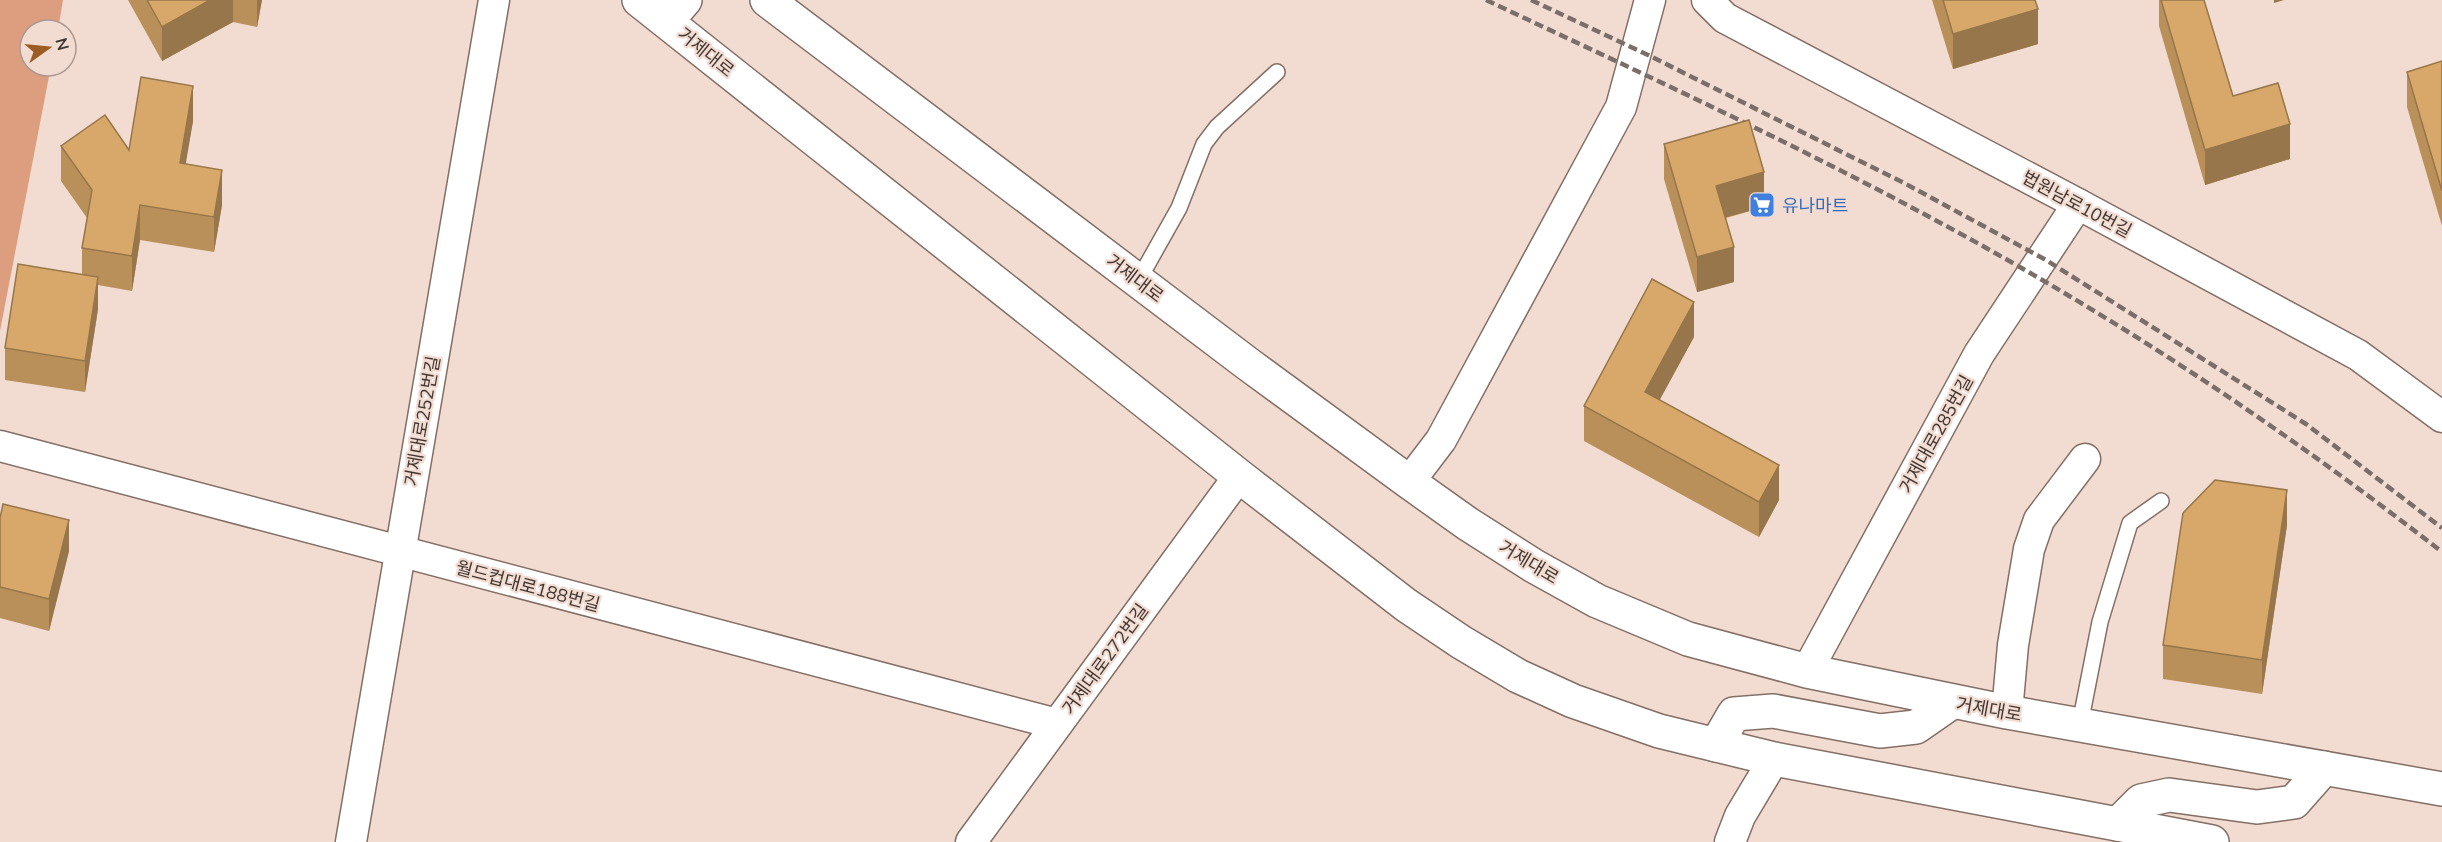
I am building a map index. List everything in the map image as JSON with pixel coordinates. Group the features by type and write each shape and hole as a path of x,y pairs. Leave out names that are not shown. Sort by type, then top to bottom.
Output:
{"main road":[{"name":"거제대로","path":"639,0 676,11 1239,476 1406,605 1461,642 1518,676 1573,701 1659,731 1774,759 2212,842"},
{"name":"거제대로","path":"767,0 1138,281 1409,482 1468,524 1534,566 1597,601 1688,639 1807,671 1952,702 2437,790"},
{"path":"1716,745 1734,714 1773,711 1880,731 1916,727 1952,702"},
{"path":"2118,824 2141,801 2169,795 2257,807 2294,802 2324,768"}],"street":[{"name":"거제대로252번길","path":"351,842 494,0"},
{"path":"1409,482 1441,440 1621,106 1650,0"},
{"name":"법원남로10번길","path":"1707,0 1725,18 2078,204 2358,356 2442,417"},
{"name":"거제대로285번길","path":"1807,671 1979,354 2078,204"},
{"name":"월드컵대로188번길","path":"0,446 1057,724"},
{"path":"2007,712 2013,645 2029,549 2039,520 2085,459"},
{"name":"거제대로272번길","path":"971,842 1239,476"},
{"path":"1730,842 1740,816 1774,759"}],"lane":[{"path":"1138,281 1179,208 1204,144 1217,128 1277,72"},
{"path":"2080,724 2100,622 2130,523 2161,501"}],"shaded area":[{"path":"0,0 63,0 60,18 18,18 18,78 49,78 0,331"}],"building":[{"path":"147,0 210,0 162,27"},
{"path":"1943,0 2035,0 2038,9 1953,34"},
{"path":"2161,0 2204,0 2233,96 2278,83 2290,124 2205,150"},
{"path":"2442,61 2442,191 2407,72"},
{"path":"141,77 193,86 180,163 222,170 214,217 140,205 132,256 82,248 92,190 61,146 105,115 129,150"},
{"path":"1749,120 1764,172 1716,186 1734,247 1697,257 1664,144"},
{"path":"18,264 98,277 85,361 5,348"},
{"path":"1652,279 1694,302 1645,392 1779,465 1759,502 1584,406"},
{"path":"2215,480 2287,490 2262,660 2163,645 2183,513"},
{"path":"3,504 69,520 49,599 0,587 0,518"}],"railway":[{"path":"1486,0 1783,141 1929,216 2000,256 2119,326 2214,387 2307,451 2442,552"},
{"path":"1531,0 1648,55 1906,184 2046,260 2306,424 2442,528"}],"place":[{"name":"유나마트","path":"1762,205"}]}
